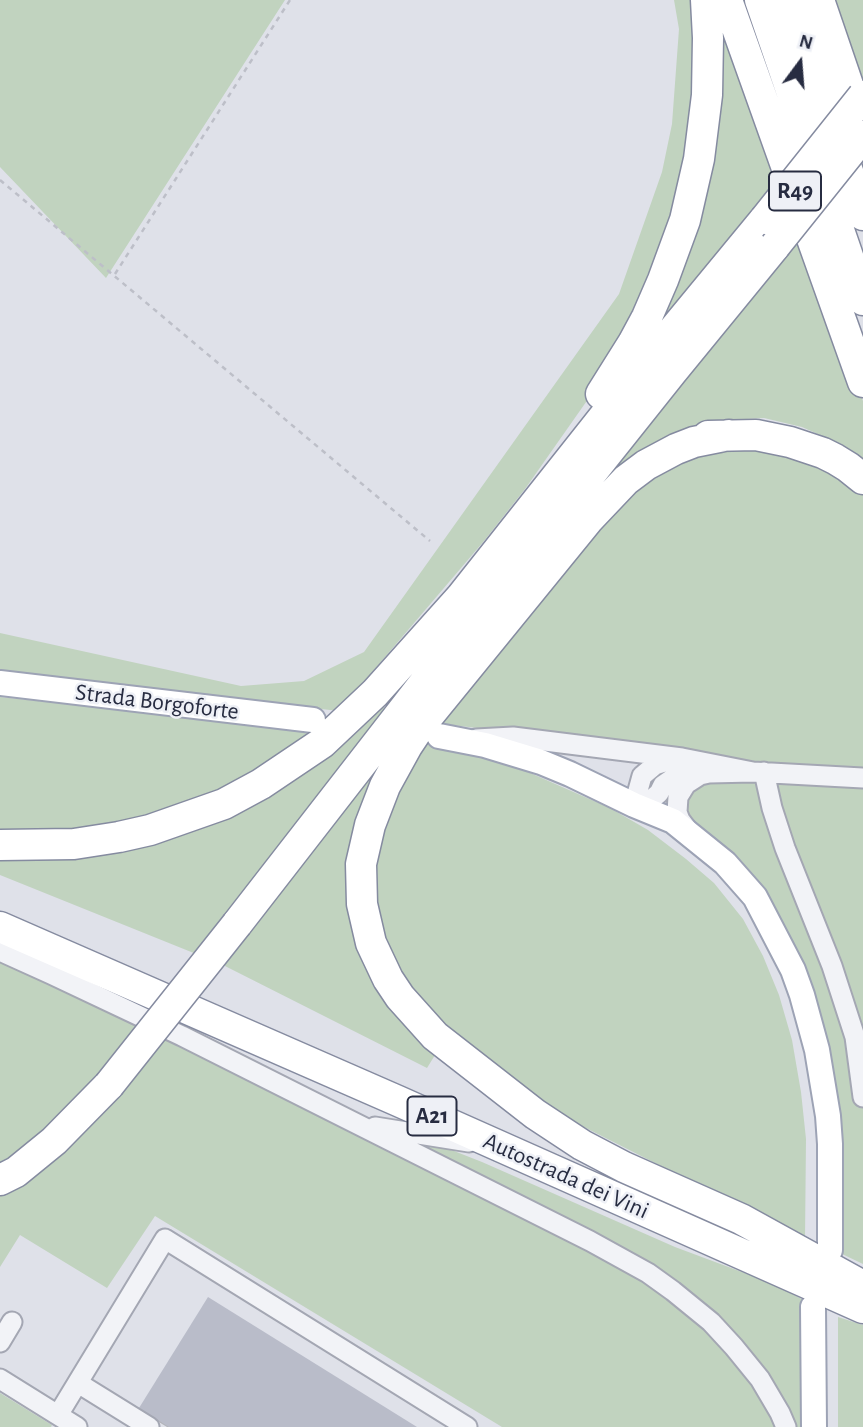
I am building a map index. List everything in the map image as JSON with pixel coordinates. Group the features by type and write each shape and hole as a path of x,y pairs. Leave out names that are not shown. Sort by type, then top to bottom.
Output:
{"highway":[{"path":"419,666 443,602 536,484 607,385 647,317 677,243 699,159 707,82 706,0"},
{"name":"R49","path":"727,0 863,382"},
{"path":"760,0 863,300"},
{"path":"789,0 863,215"},
{"path":"819,0 863,130"},
{"path":"0,1181 16,1172 54,1141 109,1085 237,924 419,666 672,372 863,96"},
{"path":"770,233 863,136"},
{"path":"729,435 694,442 676,449 646,465 626,480 588,520 421,725 386,786 370,825 361,864 362,904 371,943 383,970 400,997 435,1036 535,1114 582,1145 624,1167 741,1219 863,1286"},
{"path":"0,845 74,844 150,830 224,804 261,785 321,743 367,702 496,612 551,547 621,475 644,458 676,443 729,435 774,438 835,459 863,480"},
{"name":"Autostrada dei Vini","path":"0,906 863,1286"},
{"name":"Autostrada dei Vini","path":"0,927 863,1308"}],"main road":[{"name":"Strada Borgoforte","path":"0,683 313,720"},
{"path":"450,738 541,762 673,821 725,863 755,897 793,970 817,1051 830,1143 823,1246 807,1071 794,1017 777,970 753,923 729,890 634,805"},
{"path":"814,1427 821,1310 828,1427"}],"street":[{"path":"450,738 513,737 682,758 750,772 772,808 832,966 855,1037 863,1097"},
{"path":"634,805 639,783 648,770 664,761 682,758"},
{"path":"634,805 652,799 669,779 696,770 863,778"},
{"path":"690,833 677,812 678,797 682,790 700,775 750,772"},
{"path":"0,951 170,1031 639,1268 711,1322 760,1380 786,1427"},
{"path":"356,1124 501,1147"},
{"path":"58,1415 165,1239 467,1427"},
{"path":"0,1342 12,1322"},
{"path":"0,1379 78,1427"},
{"path":"78,1383 149,1427"}],"path":[{"path":"114,275 290,0"},
{"path":"0,180 430,541"}],"green space":[{"path":"0,0 285,0 106,278 0,167"},
{"path":"674,0 700,0 699,110 664,257 605,375 525,489 339,711 0,673 0,633 241,686 304,681 364,652 619,294 662,172 672,124 679,29"},
{"path":"714,0 811,253 863,401 863,461 831,440 802,427 764,418 729,420 699,424 673,433 616,467 586,496 614,389 662,306"},
{"path":"833,0 863,0 863,88"},
{"path":"782,447 863,488 863,770 787,765 435,723 620,496 688,452"},
{"path":"0,697 319,730 284,756 196,803 95,831 0,836"},
{"path":"384,707 391,711 397,739 353,887 440,1047 427,1068 221,964 0,875 0,855 129,845"},
{"path":"424,743 528,772 610,808 648,830 686,859 714,883 743,919 763,956 779,995 792,1040 806,1139 805,1239 578,1124 467,1049 431,1020 385,950 370,860 409,759"},
{"path":"703,779 863,786 863,1264 840,1253 816,1014 705,837 683,810 685,796"},
{"path":"0,961 124,1016 418,1166 619,1264 671,1298 701,1324 751,1381 778,1427 502,1427 155,1216 107,1288 20,1235 0,1267 0,1196 33,1175 0,1174"},
{"path":"422,1142 482,1162 675,1247 774,1284 809,1303 810,1427 795,1427 775,1384 747,1347 719,1318 420,1148"},
{"path":"838,1317 863,1325 863,1427 838,1427"},
{"path":"0,1393 52,1425 51,1427 0,1427"}],"building":[{"path":"208,1297 417,1427 169,1427 139,1408"}]}
